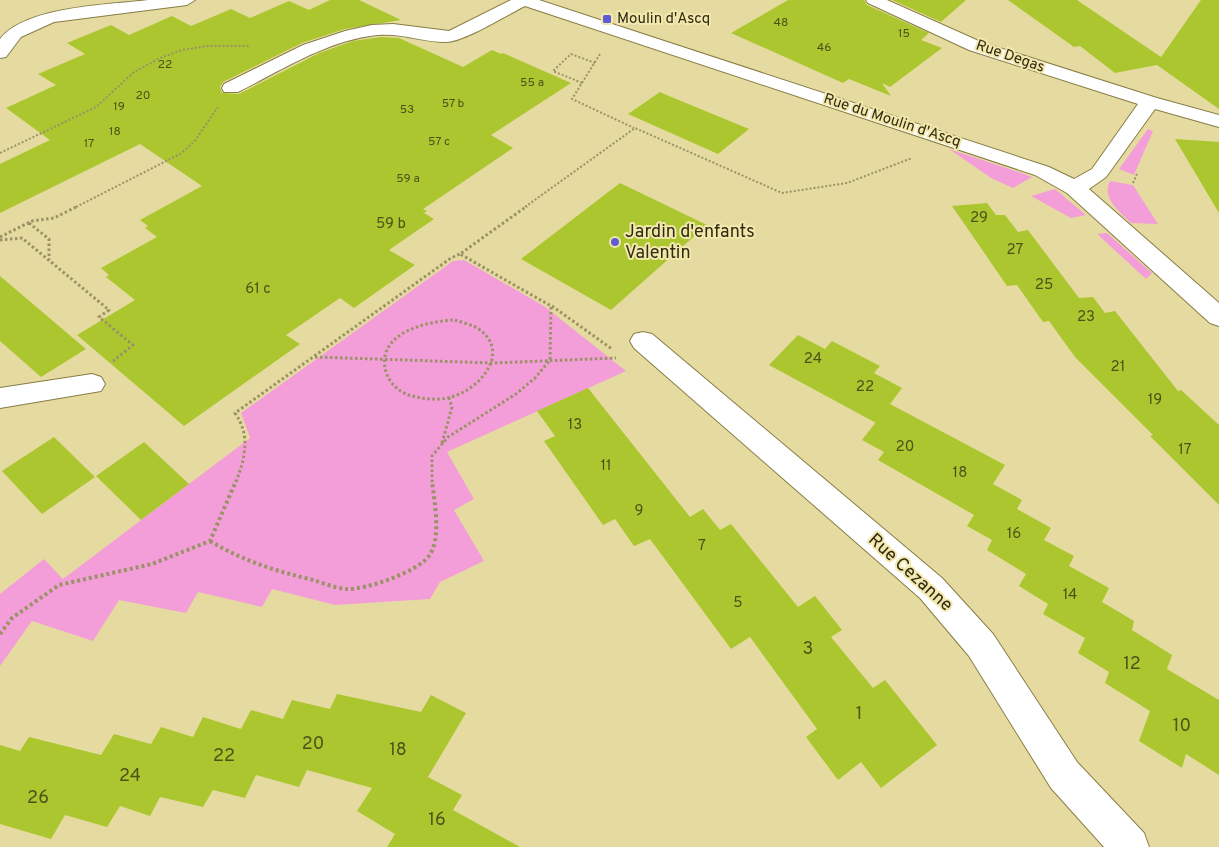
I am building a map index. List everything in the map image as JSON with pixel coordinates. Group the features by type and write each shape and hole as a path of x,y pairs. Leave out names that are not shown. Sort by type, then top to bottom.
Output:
{"street":[{"path":"0,53 9,39 31,22 52,17 187,0"},
{"name":"Rue du Moulin d'Ascq","path":"231,88 347,34 394,29 446,37 453,36 523,0 1042,171 1075,188 1219,317"},
{"name":"Rue Degas","path":"874,0 975,46 1150,102 1219,121"},
{"path":"1075,188 1099,173 1150,102"},
{"name":"Rue Cezanne","path":"643,341 931,588 982,645 1064,775 1130,847"},
{"path":"0,398 92,384"}],"path":[{"path":"0,153 96,107 134,72 160,58 182,50 208,46 257,46"},
{"path":"603,49 572,99 782,193 847,182 900,160 944,150 950,140"},
{"path":"582,83 553,71 571,54 594,63"},
{"path":"0,238 29,223 54,218 180,154 194,142 231,88"},
{"path":"0,634 12,618 59,585 152,564 210,541 229,499 244,454 244,434 235,413 635,128"},
{"path":"29,223 50,238 49,261"},
{"path":"0,238 22,238 109,310 99,317 133,345 102,370 92,384"},
{"path":"314,357 493,363 623,358 552,306 460,254"},
{"path":"210,541 235,556 267,569 347,589 394,580 415,568 430,555 437,530 431,464 432,456 442,444 473,420 516,394 535,378 550,360 552,306"},
{"path":"455,320 470,324 483,332 493,346 493,363 486,376 473,388 449,398 423,399 400,391 387,376 385,358 395,341 411,329 432,321 455,320"},
{"path":"442,444 452,407 449,398"}],"shaded area":[{"path":"1148,129 1153,131 1134,175 1119,169"},
{"path":"949,149 1032,177 1013,188 991,178"},
{"path":"1110,181 1133,185 1158,224 1131,223 1110,199 1108,187"},
{"path":"1055,189 1086,215 1071,218 1031,196"},
{"path":"1107,233 1152,273 1146,279 1097,234"},
{"path":"464,260 544,306 626,371 447,452 474,499 454,510 484,561 440,582 430,599 335,605 272,589 262,607 198,592 186,613 119,600 93,641 32,621 0,666 0,594 44,559 63,579 250,438 241,413 453,261"}],"building":[{"path":"330,0 359,0 401,20 345,29 302,43 223,82 220,87 222,93 239,94 319,53 353,41 381,37 399,38 463,67 492,50 571,83 491,135 513,148 423,209 427,211 424,213 434,219 389,250 415,265 354,308 340,298 286,335 300,344 184,426 77,335 135,300 106,277 109,275 101,268 157,237 145,228 148,226 140,220 202,186 140,144 0,213 0,164 50,140 6,108 56,85 38,74 85,54 67,43 111,25 129,35 172,16 191,26 231,9 250,18 289,1 309,10"},
{"path":"788,0 864,0 867,5 929,33 921,40 942,48 890,87 882,83 891,96 849,79 843,83 731,33"},
{"path":"892,0 966,0 941,22"},
{"path":"1008,0 1077,0 1161,57 1201,0 1219,0 1219,109 1157,65 1115,73 1080,46 1074,47"},
{"path":"660,92 749,129 718,154 628,114"},
{"path":"1175,139 1219,142 1219,213"},
{"name":"Jardin d'enfants Valentin","path":"620,183 707,225 611,310 521,259"},
{"path":"987,203 996,215 1005,215 1018,232 1028,230 1079,298 1093,297 1105,313 1115,311 1178,391 1181,390 1219,425 1219,505 1150,436 1153,435 1075,357 1049,321 1043,322 1017,285 1007,286 952,206"},
{"path":"0,276 86,349 41,377 0,341"},
{"path":"798,335 825,349 832,341 880,366 874,373 902,388 876,423 769,365"},
{"path":"588,388 690,517 703,509 720,530 731,524 798,607 815,596 842,630 831,637 873,688 885,680 937,745 881,788 861,762 838,780 806,737 817,729 750,637 731,649 650,539 634,546 615,519 603,525 544,441 555,436 537,411"},
{"path":"890,404 1005,465 993,484 1022,500 1017,509 1051,528 1044,540 1074,556 1069,566 1109,588 1102,602 1134,621 1132,630 1172,655 1167,669 1219,700 1219,775 1186,754 1182,768 1139,741 1150,711 1105,683 1109,672 1078,653 1085,638 1043,614 1048,604 1019,586 1026,574 987,550 992,540 967,526 974,515 878,460 884,452 862,440"},
{"path":"54,437 95,477 42,514 2,471"},
{"path":"144,442 189,484 141,520 96,476"},
{"path":"337,694 421,712 431,695 466,713 428,777 462,795 453,810 520,847 387,847 395,834 357,811 372,788 307,770 299,787 256,775 245,798 213,790 203,807 160,797 150,816 120,806 107,827 65,815 51,839 0,824 0,745 20,751 29,737 101,755 114,734 151,744 161,727 193,737 203,717 241,729 251,710 283,719 292,700 330,709"}],"place":[{"name":"Moulin d'Ascq","path":"607,19"},
{"name":"Jardin d'enfants Valentin","path":"615,242"}]}
